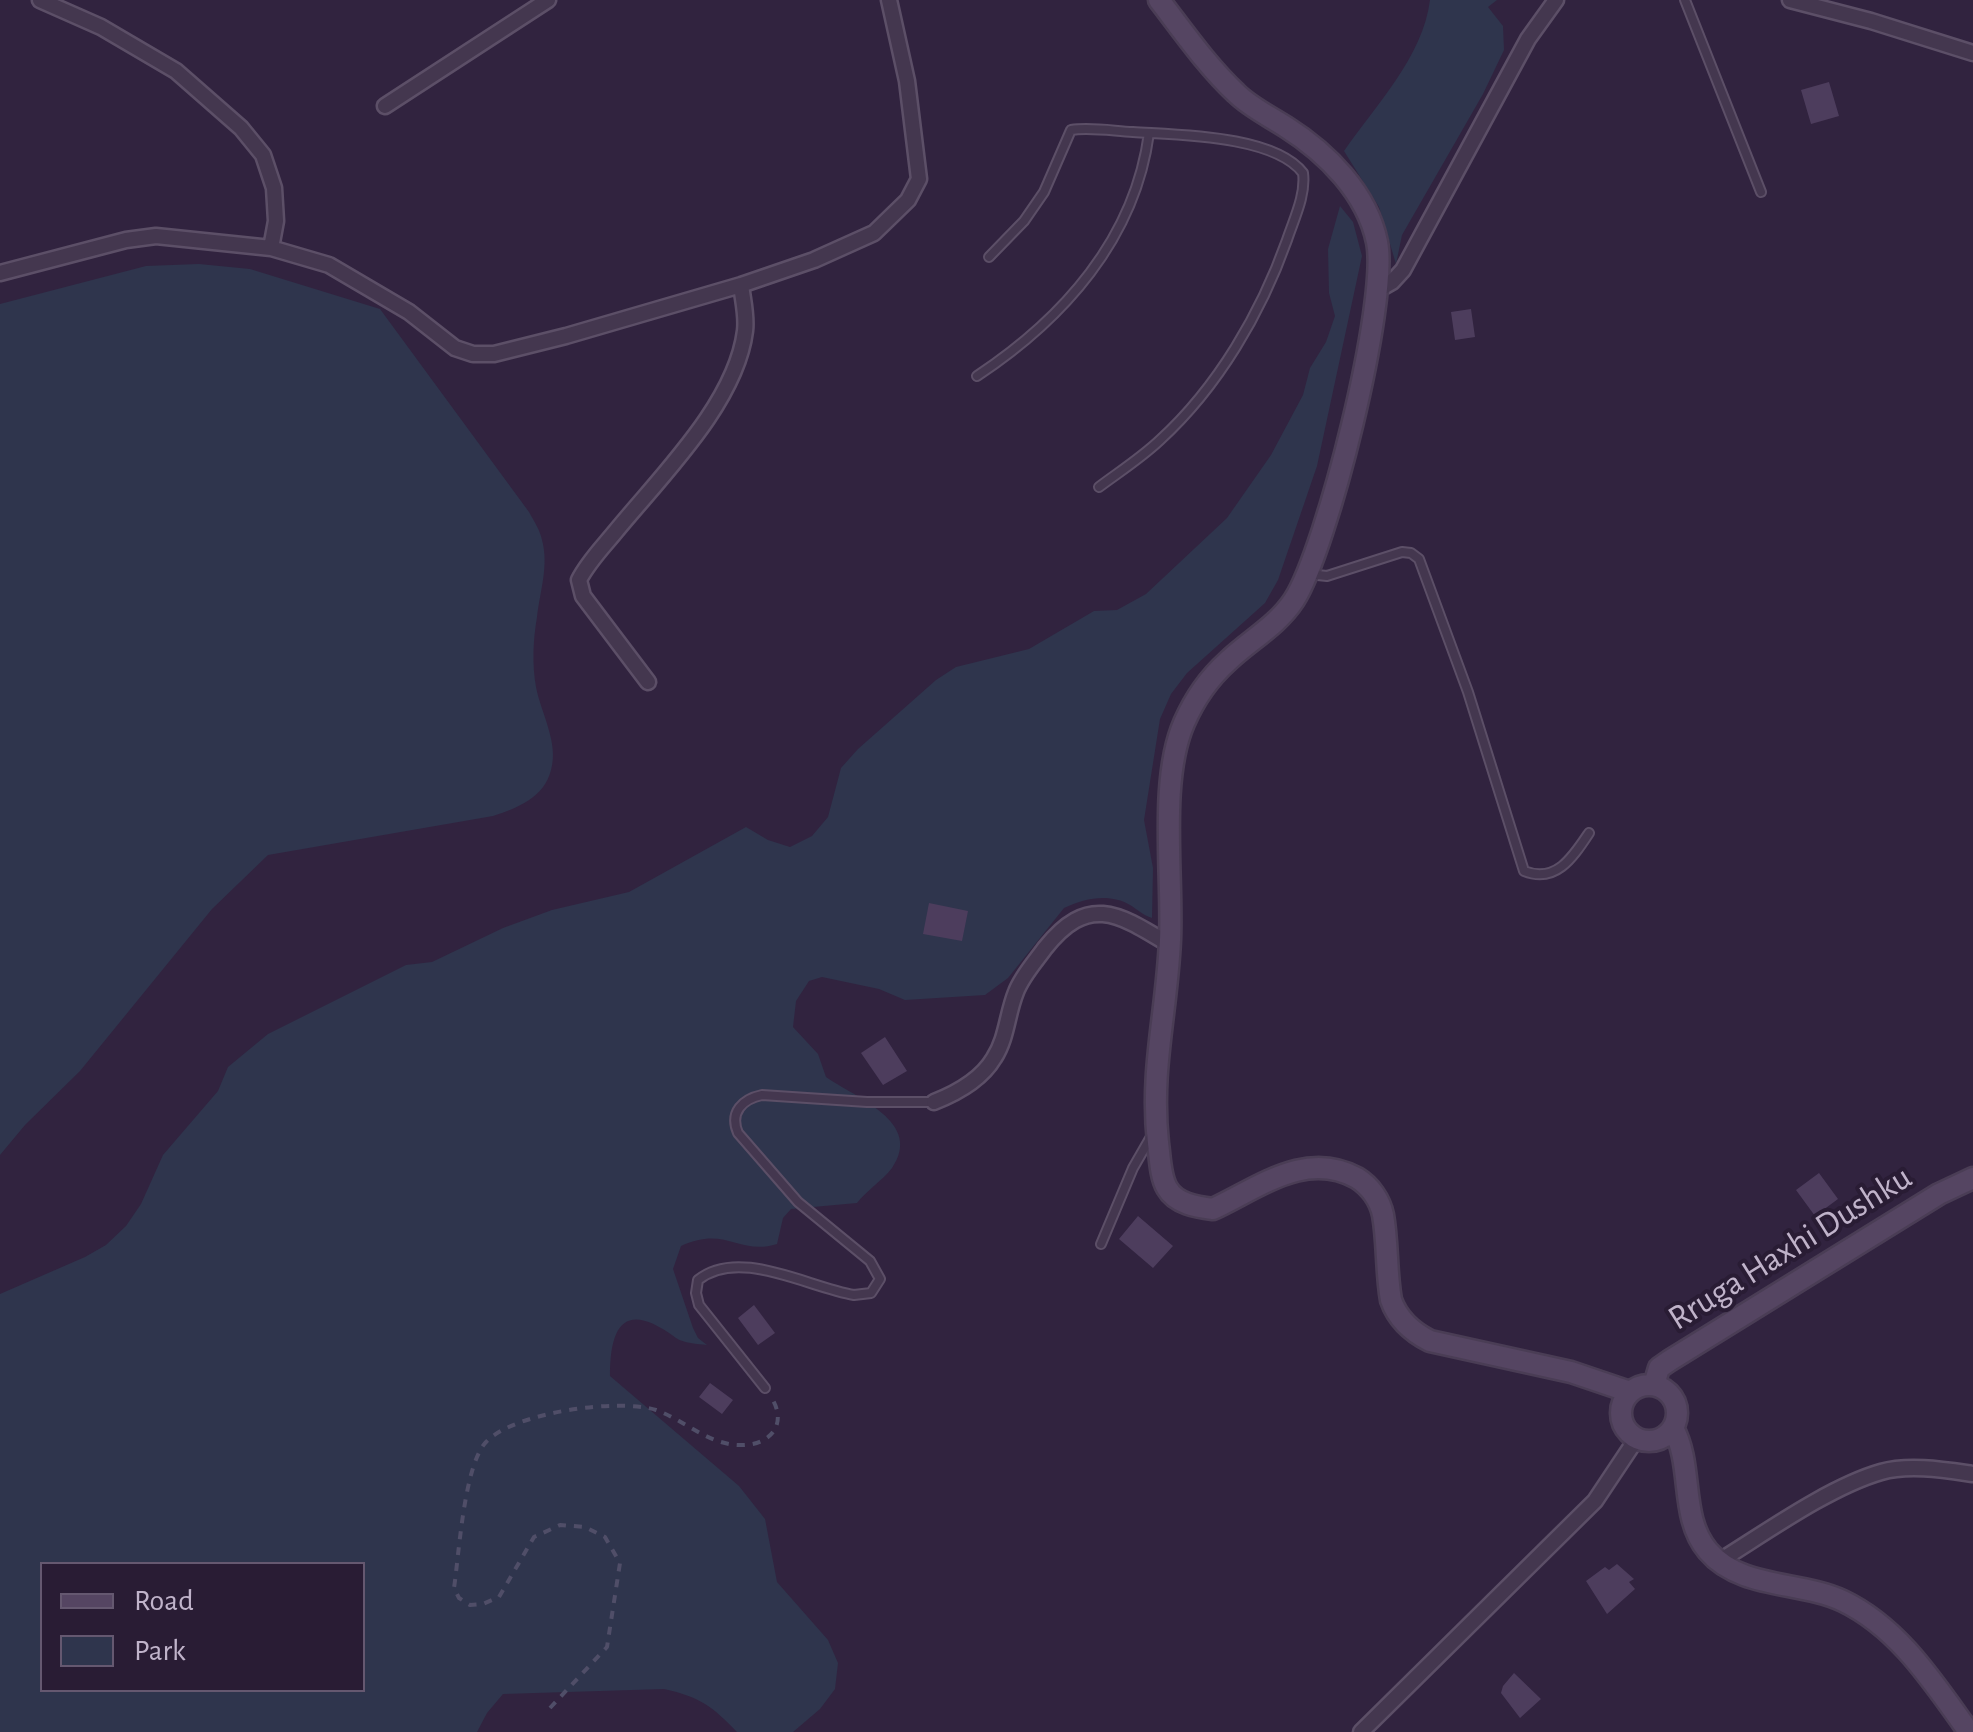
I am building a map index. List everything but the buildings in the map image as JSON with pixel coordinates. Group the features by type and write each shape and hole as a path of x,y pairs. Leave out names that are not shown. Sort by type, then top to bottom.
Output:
{"street":[{"path":"40,0 101,27 176,72 241,128 263,155 274,188 276,221 271,248"},
{"path":"385,106 548,0"},
{"path":"0,273 126,240 156,236 271,248 329,264 409,312 456,348 474,354 494,354 566,336 741,285 814,260 874,232 908,200 919,179 907,80 889,0"},
{"path":"1159,0 1239,96 1329,159 1373,226 1380,264 1361,380 1325,524 1308,574 1273,625 1211,678 1184,723 1171,772 1170,944 1157,1043 1157,1128 1166,1186 1176,1198 1213,1209 1311,1166 1340,1169 1364,1182 1377,1199 1391,1300 1415,1334 1430,1342 1571,1372 1630,1392 1646,1385 1662,1388 1674,1402 1676,1419 1661,1438 1637,1438 1626,1428 1621,1413 1630,1392"},
{"path":"1378,290 1403,270 1528,40 1556,0"},
{"path":"1790,0 1973,53"},
{"path":"648,682 583,596 579,580 718,400 744,336 746,318 741,285"},
{"path":"934,1102 958,1092 994,1060 1016,992 1064,925 1085,915 1106,914 1130,921 1170,944"},
{"name":"Rruga Haxhi Dushku","path":"1654,1386 1659,1368 1668,1360 1939,1194 1973,1178"},
{"path":"1672,1428 1682,1446 1695,1531 1718,1562 1747,1576 1813,1589 1873,1617 1906,1648 1969,1732"},
{"path":"1361,1732 1596,1501 1637,1438"},
{"path":"1718,1562 1844,1487 1884,1471 1934,1469 1973,1474"}],"lane":[{"path":"1685,0 1761,192"},
{"path":"1272,152 1286,127"},
{"path":"989,257 1024,221 1044,192 1070,130 1218,137 1272,152 1298,166 1304,181 1278,264 1254,316 1192,407 1160,441 1099,488"},
{"path":"977,376 1030,338 1061,310 1089,276 1132,204 1144,166 1148,133"},
{"path":"1308,574 1327,576 1402,552 1418,559 1468,692 1524,871 1545,876 1556,871 1574,855 1589,833"},
{"path":"765,1388 699,1305 698,1280 710,1270 746,1267 854,1295 871,1292 880,1279 870,1261 798,1202 738,1132 734,1124 738,1108 748,1098 762,1094 867,1102 934,1102"},
{"path":"1101,1244 1132,1168 1157,1128"}],"path":[{"path":"550,1708 606,1647 620,1564 605,1536 585,1527 560,1524 534,1536 500,1597 483,1604 470,1604 459,1598 454,1588 466,1492 486,1441 510,1427 542,1416 629,1404 674,1417 726,1443 762,1442 772,1436 779,1416 765,1388"}],"green space":[{"path":"1430,0 1497,0 1488,7 1503,26 1504,50 1402,235 1396,264 1379,207 1344,151 1408,61 1426,21"},
{"path":"1340,206 1353,222 1362,256 1317,466 1278,580 1265,603 1187,673 1171,694 1160,719 1144,820 1153,868 1152,918 1122,901 1106,898 1064,908 1008,978 985,995 905,1000 879,989 822,977 809,981 796,1001 793,1027 818,1054 826,1077 869,1103 893,1125 900,1152 892,1168 857,1203 791,1209 783,1218 777,1244 764,1247 710,1239 681,1246 673,1269 693,1328 707,1345 683,1341 646,1321 634,1320 625,1322 614,1341 610,1376 739,1486 765,1519 777,1582 828,1640 838,1663 835,1689 820,1709 793,1732 737,1732 705,1704 664,1689 503,1694 477,1732 0,1732 0,1294 85,1257 106,1245 126,1226 141,1204 163,1155 218,1091 228,1067 268,1034 406,965 432,962 552,910 629,892 746,827 790,847 812,836 828,817 841,768 936,680 956,667 1029,649 1094,611 1117,610 1146,594 1227,518 1271,455 1303,395 1310,368 1326,342 1335,316 1329,293 1328,249"},
{"path":"199,264 250,269 380,309 529,512 544,550 534,661 536,687 553,749 551,770 536,795 493,816 268,855 212,909 80,1071 0,1155 0,304 146,266"}]}
